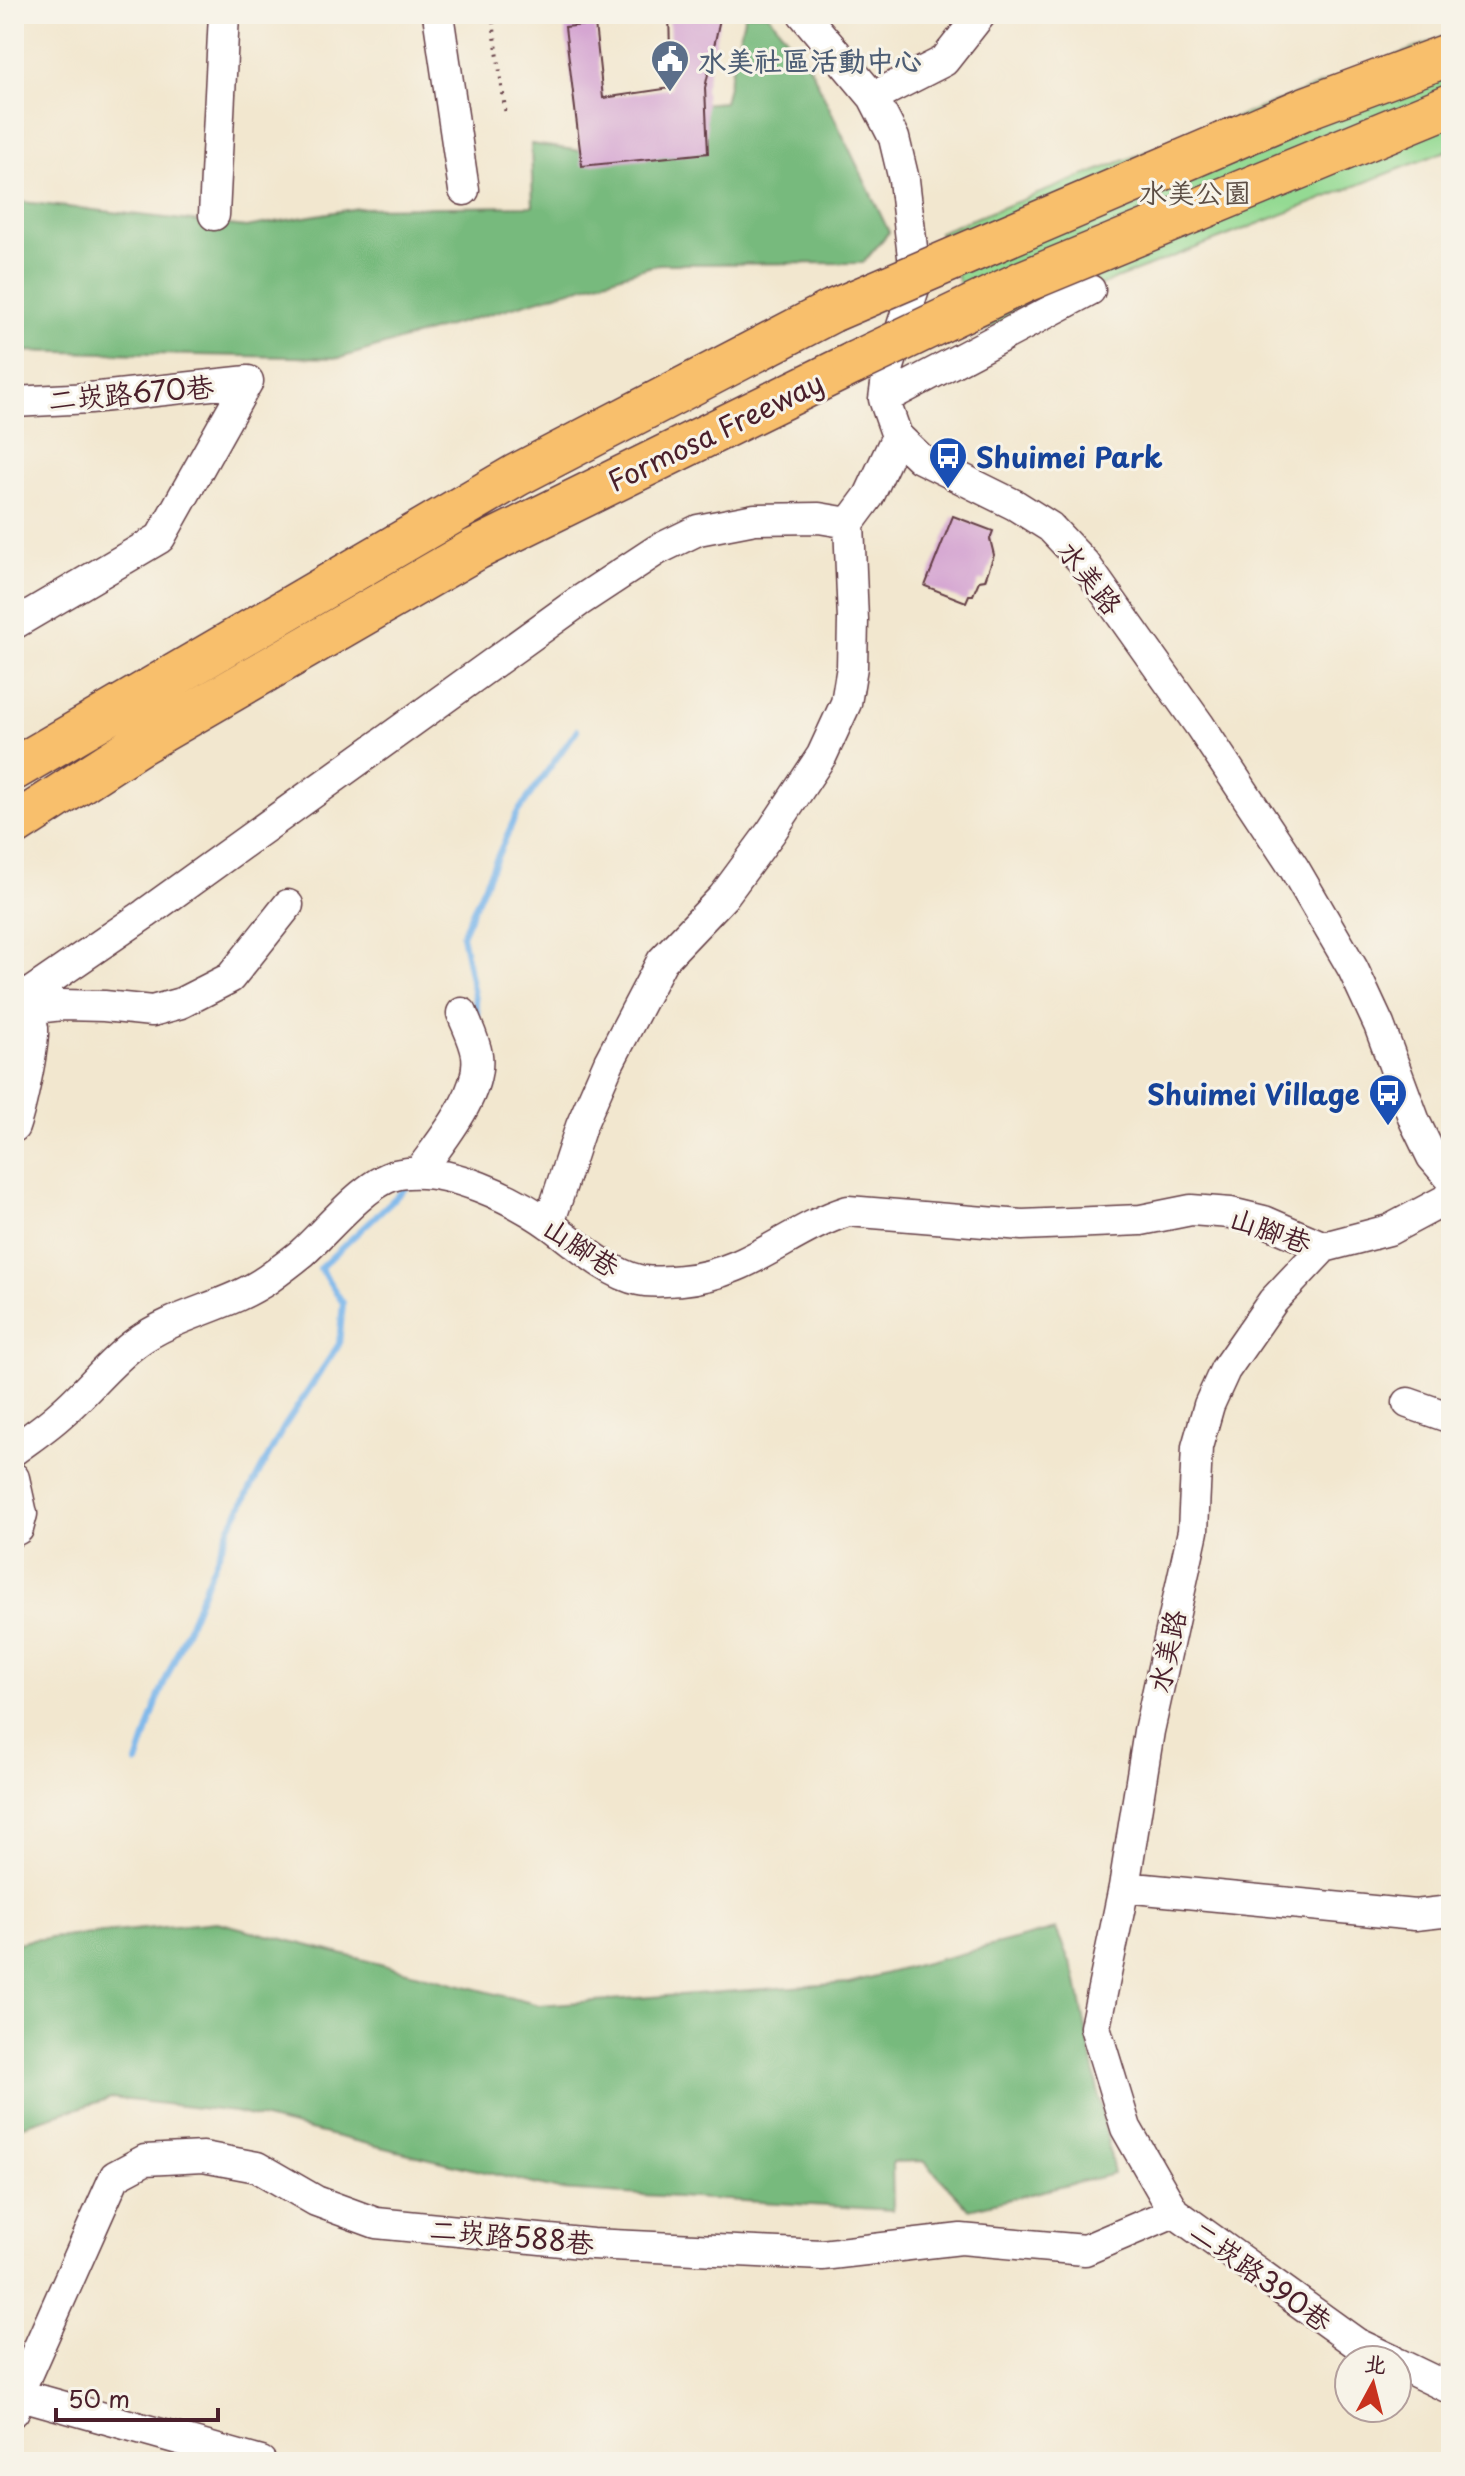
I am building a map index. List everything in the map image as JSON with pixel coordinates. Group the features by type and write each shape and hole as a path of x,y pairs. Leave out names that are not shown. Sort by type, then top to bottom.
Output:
{"highway":[{"name":"Formosa Freeway","path":"14,769 517,475 832,311 1306,108 1451,54"},
{"name":"Formosa Freeway","path":"14,825 136,746 476,549 1025,281 1451,105"}],"street":[{"path":"214,215 224,14"},
{"path":"438,14 464,190"},
{"path":"549,1224 581,1126 609,1062 662,961 723,897 771,832 822,755 846,703 852,667 853,620 849,523 869,496 897,436 884,399 888,370 916,282 904,180 894,138 873,97 803,14"},
{"path":"873,97 944,61 981,14"},
{"path":"884,399 1090,290"},
{"name":"二崁路670巷","path":"14,402 90,398 248,381 160,538 14,624"},
{"name":"水美路","path":"897,436 920,458 1015,505 1050,527 1085,564 1200,726 1301,881 1353,969 1432,1157 1451,1179"},
{"path":"20,1000 578,602 657,550 698,530 755,519 819,518 849,523"},
{"path":"20,1000 152,1011 181,1003 230,978 288,905"},
{"path":"14,1127 33,1029 20,1000"},
{"path":"419,1172 469,1098 478,1075 477,1052 462,1013"},
{"name":"山腳巷","path":"14,1450 62,1414 137,1342 177,1319 219,1304 264,1281 302,1253 339,1214 396,1174 419,1172 471,1184 514,1203 602,1263 638,1280 682,1280 726,1271 775,1248 821,1219 848,1211 1022,1225 1141,1220 1191,1210 1231,1213 1264,1221 1324,1247"},
{"path":"1324,1247 1389,1230 1451,1197"},
{"name":"水美路","path":"1174,2212 1126,2128 1095,2027 1124,1887 1149,1731 1193,1531 1197,1447 1209,1405 1225,1370 1273,1301 1324,1247"},
{"path":"1408,1403 1451,1418"},
{"path":"14,1478 22,1514 18,1529 14,1531"},
{"path":"1124,1887 1415,1915 1451,1911"},
{"name":"二崁路588巷","path":"16,2402 115,2176 145,2160 203,2157 257,2167 316,2201 376,2223 607,2244 822,2255 961,2239 1085,2250 1174,2212"},
{"name":"二崁路390巷","path":"1174,2212 1358,2344"},
{"name":"二崁路390巷","path":"1413,2370 1451,2389"},
{"path":"16,2402 261,2462"}],"path":[{"path":"492,14 506,116"}],"green space":[{"path":"745,14 768,14 810,67 889,232 863,263 659,264 340,358 14,351 14,201 246,227 358,208 533,206 531,144 603,154 677,106 724,102"},
{"name":"水美公園","path":"1451,34 1451,149 979,332 939,232"},
{"path":"217,1922 539,2005 849,1983 1056,1929 1076,1977 1114,2174 969,2209 924,2161 892,2162 893,2210 559,2190 235,2112 111,2098 14,2128 14,1944"}],"building":[{"name":"水美社區活動中心","path":"669,14 721,14 705,88 708,153 582,166 565,27 595,24 603,98 671,88"},
{"path":"953,516 993,531 990,539 994,555 985,580 979,581 966,602 925,586"}],"waterway":[{"path":"478,1014 462,935 517,813 577,730"},
{"path":"477,1112 494,1087 490,1068"},
{"path":"137,1763 159,1696 229,1529 284,1427 339,1344 343,1303 320,1268 410,1184"}],"place":[{"name":"水美社區活動中心","path":"670,93"},
{"name":"Shuimei Park","path":"948,490"},
{"name":"Shuimei Village","path":"1388,1127"}]}
